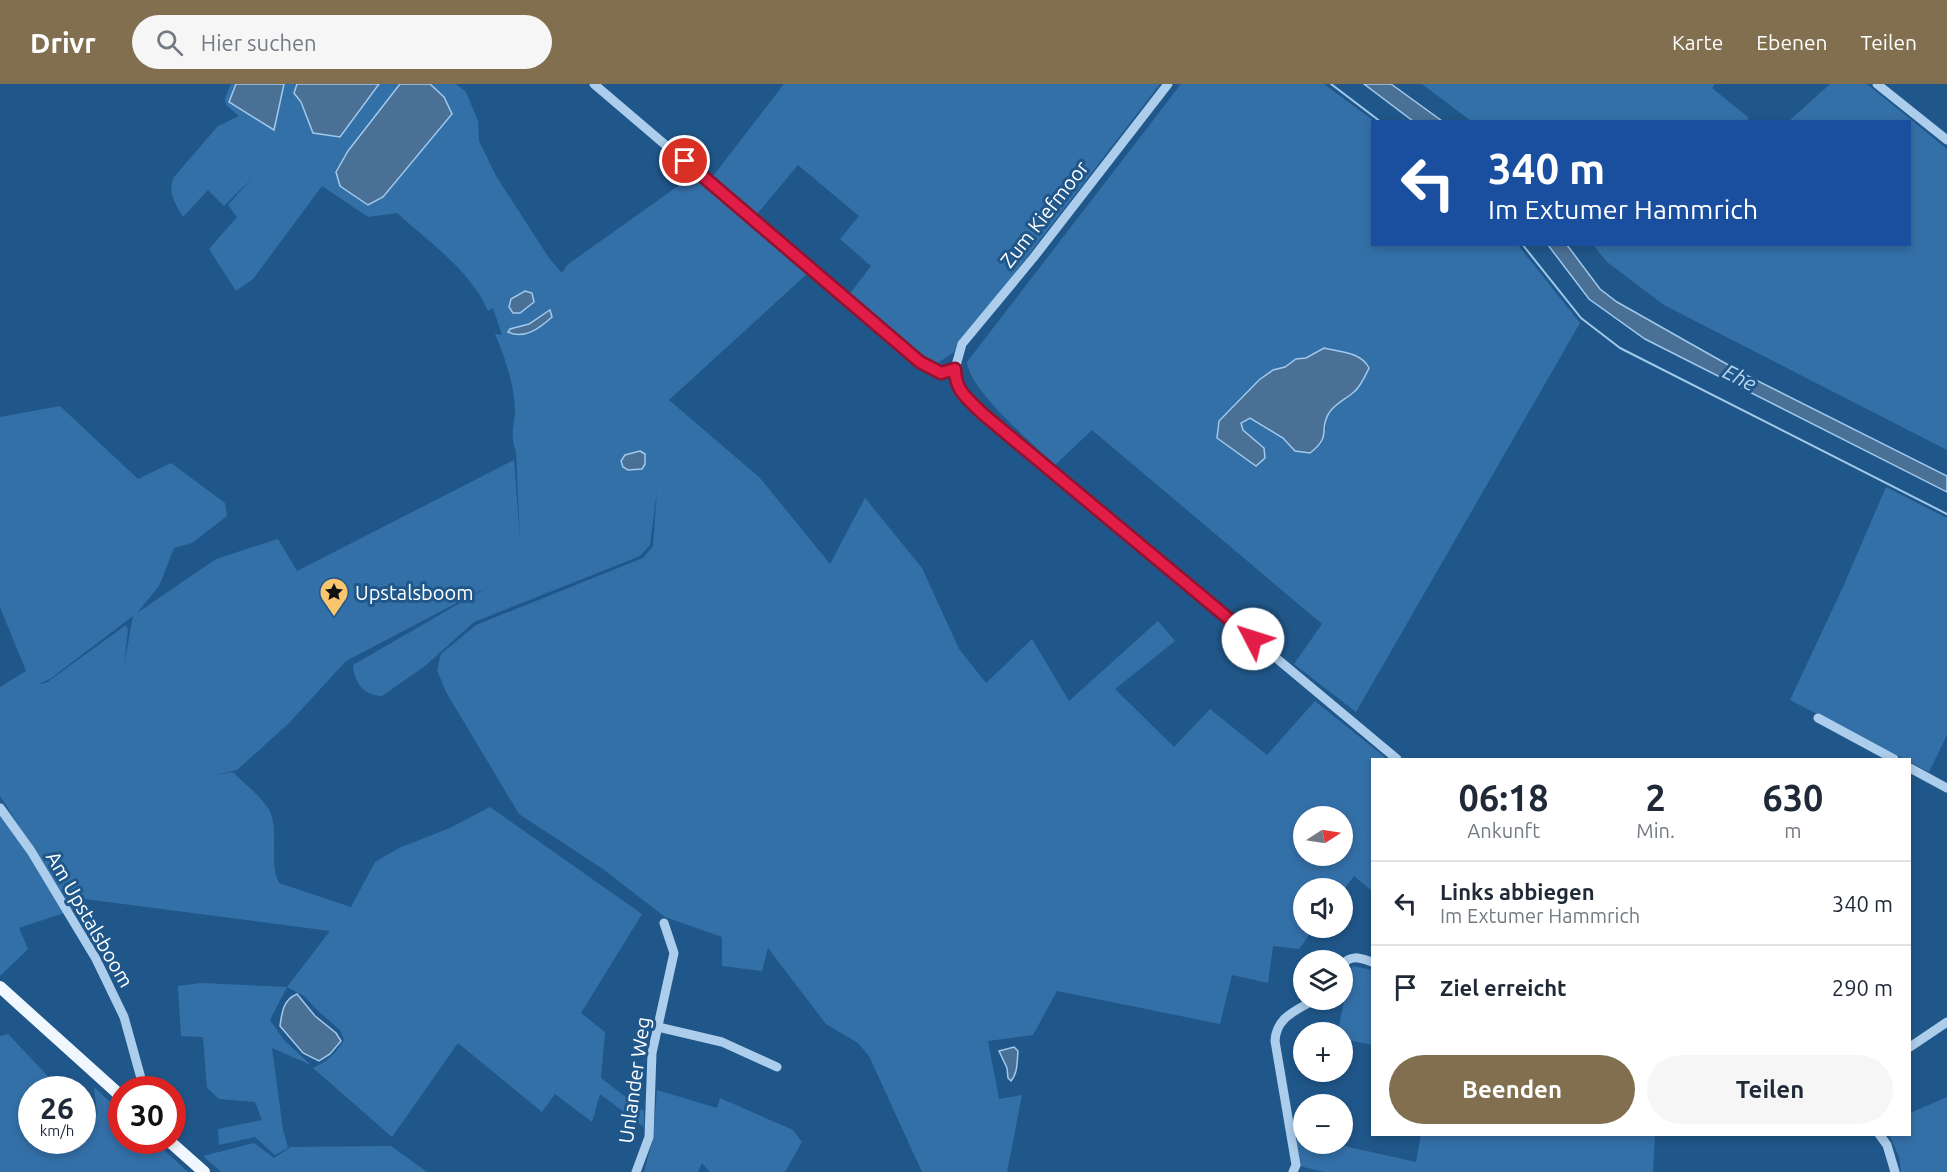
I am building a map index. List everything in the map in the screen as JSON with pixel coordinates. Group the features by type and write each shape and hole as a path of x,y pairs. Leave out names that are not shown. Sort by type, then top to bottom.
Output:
{"main road":[{"path":"0,987 108,1084"},
{"path":"184,1154 204,1172"}],"street":[{"path":"594,84 920,362 941,373 955,369 955,381 959,391 983,414 1396,758"},
{"name":"Zum Kiefmoor","path":"955,369 962,344 1034,257 1168,84"},
{"path":"1877,84 1947,140"},
{"path":"1818,718 1892,758"},
{"path":"1911,769 1947,788"},
{"name":"Am Upstalsboom","path":"0,808 31,851 96,959 124,1017 140,1076"},
{"name":"Unlander Weg","path":"636,1172 649,1137 652,1053 674,953 664,923"},
{"path":"1353,957 1371,962"},
{"path":"1293,1172 1296,1165 1275,1041 1275,1029 1283,1019 1298,1010"},
{"path":"1911,1046 1947,1022"},
{"path":"658,1027 722,1042 777,1067"},
{"path":"1880,1136 1887,1145 1895,1172"}],"shaded area":[{"path":"231,84 236,84 229,102 273,130 284,84 297,84 294,93 301,102 313,133 340,137 379,84 400,84 348,151 433,86 430,84 456,84 466,92 478,121 479,141 496,176 549,258 562,273 567,265 692,176 808,273 669,400 760,478 830,564 865,498 922,568 959,649 986,683 1032,639 1069,701 1158,621 1175,641 1115,689 1174,747 1210,709 1267,755 1315,701 1386,758 1371,758 1371,890 1354,876 1353,878 1293,878 1293,938 1307,938 1299,949 1273,946 1268,983 1232,975 1220,1024 1057,991 1033,1035 988,1041 999,1099 1022,1095 1007,1172 922,1172 869,1056 858,1043 826,1024 768,948 762,971 722,966 722,937 665,917 603,869 519,814 446,692 437,670 441,654 476,625 643,558 653,546 657,490 650,545 640,556 474,622 425,666 382,696 370,694 361,687 355,677 353,665 493,584 346,661 289,723 237,770 215,775 233,772 269,810 274,826 274,865 279,883 351,907 375,862 399,848 450,828 490,807 642,914 581,1013 605,1032 601,1078 644,1111 644,1127 600,1094 592,1122 555,1094 542,1112 458,1043 392,1137 313,1068 331,1057 344,1040 340,1030 304,996 287,987 330,931 85,899 82,902 78,900 82,907 19,928 28,949 0,976 0,804 3,803 20,826 0,796 0,687 26,671 0,607 0,417 60,406 138,479 171,463 225,503 227,516 192,543 174,548 159,586 137,613 216,559 278,539 297,571 514,460 520,539 516,451 513,435 515,415 513,390 495,334 502,335 493,308 488,311 481,296 460,270 397,213 368,217 322,186 253,279 236,291 209,249 237,217 228,205 253,177 224,206 208,190 183,217 173,198 171,188 174,177 218,126 239,116 226,105 225,98","holes":["133,616 124,666 128,630 126,625 46,683 38,684 50,679"]},
{"path":"784,84 1160,84 953,353 936,364 923,359 849,295 871,266 840,239 859,216 798,165 757,214 713,176"},
{"path":"1181,84 1324,84 1373,120 1371,246 1519,246 1580,323 1356,712 1294,664 1322,624 1092,430 1055,465 1018,431 978,387 970,374 967,362","holes":["1312,353 1331,410 1326,419 1326,429 1295,451 1283,438 1250,418 1241,423 1243,430 1251,438 1219,421 1273,370 1285,367 1296,359 1306,358"]},
{"path":"1422,84 1715,84 1712,88 1749,118 1748,120 1470,120"},
{"path":"1830,84 1867,84 1947,149 1947,450 1664,305 1607,262 1594,246 1911,246 1911,120 1790,120"},
{"path":"1886,487 1947,518 1947,735 1929,772 1911,763 1911,758 1902,758 1790,700 1843,587"},
{"path":"1353,966 1371,970 1371,1045 1353,1041 1353,1022 1340,1022 1342,1010 1353,1010"},
{"path":"202,983 287,987 270,1020 284,1040 311,1065 272,1048 283,1130 288,1148 275,1155 255,1137 219,1145 218,1129 262,1120 255,1102 219,1099 207,1088 203,1037 181,1036 178,986"},
{"path":"8,1034 48,1076 18,1076 18,1154 96,1154 96,1089 108,1100 108,1154 168,1154 188,1172 0,1172 0,1036"},
{"path":"657,1090 717,1108 720,1098 793,1130 802,1142 785,1172 710,1172 702,1163 698,1172 644,1172 653,1138"},
{"path":"1947,1097 1947,1172 1901,1172 1899,1157 1890,1136 1911,1136 1911,1113"},
{"path":"1421,1136 1655,1136 1653,1172 1325,1172 1299,1166 1298,1154 1353,1154 1353,1148 1416,1162"},
{"path":"254,1143 274,1158 291,1147 391,1146 427,1172 221,1172 203,1156"}],"water":[{"path":"236,84 284,84 274,130 229,102"},
{"path":"297,84 379,84 340,137 313,133 301,102 294,93"},
{"path":"400,84 430,84 444,97 452,114 383,197 368,205 340,186 336,172 348,151"},
{"path":"1364,84 1391,84 1441,120 1412,120"},
{"name":"Ehe","path":"1549,246 1568,246 1600,289 1617,302 1746,375 1947,476 1947,492 1645,339 1589,299"},
{"path":"525,291 532,293 534,302 520,313 513,313 509,307 511,299"},
{"path":"550,310 552,317 532,332 520,335 508,332 510,329 529,324"},
{"path":"1324,348 1355,356 1369,368 1356,390 1331,410 1326,419 1321,442 1310,453 1295,451 1283,438 1250,418 1241,423 1243,430 1264,448 1265,458 1256,466 1217,438 1219,421 1259,380 1273,370 1285,367 1296,359 1306,358"},
{"path":"640,451 645,454 645,464 642,469 628,470 623,467 621,461 625,455"},
{"path":"297,994 315,1016 336,1033 341,1041 330,1054 319,1061 303,1053 280,1026 286,1003"},
{"path":"1014,1047 1018,1051 1017,1063 1011,1081 999,1051"}],"waterway":[{"path":"1331,84 1378,120"},
{"path":"1524,246 1581,318 1620,348 1947,514"}],"place":[{"name":"Upstalsboom","path":"334,618"}],"route":[{"path":"685,161 920,362 941,373 955,369 955,381 959,391 983,414 1253,639"}]}
